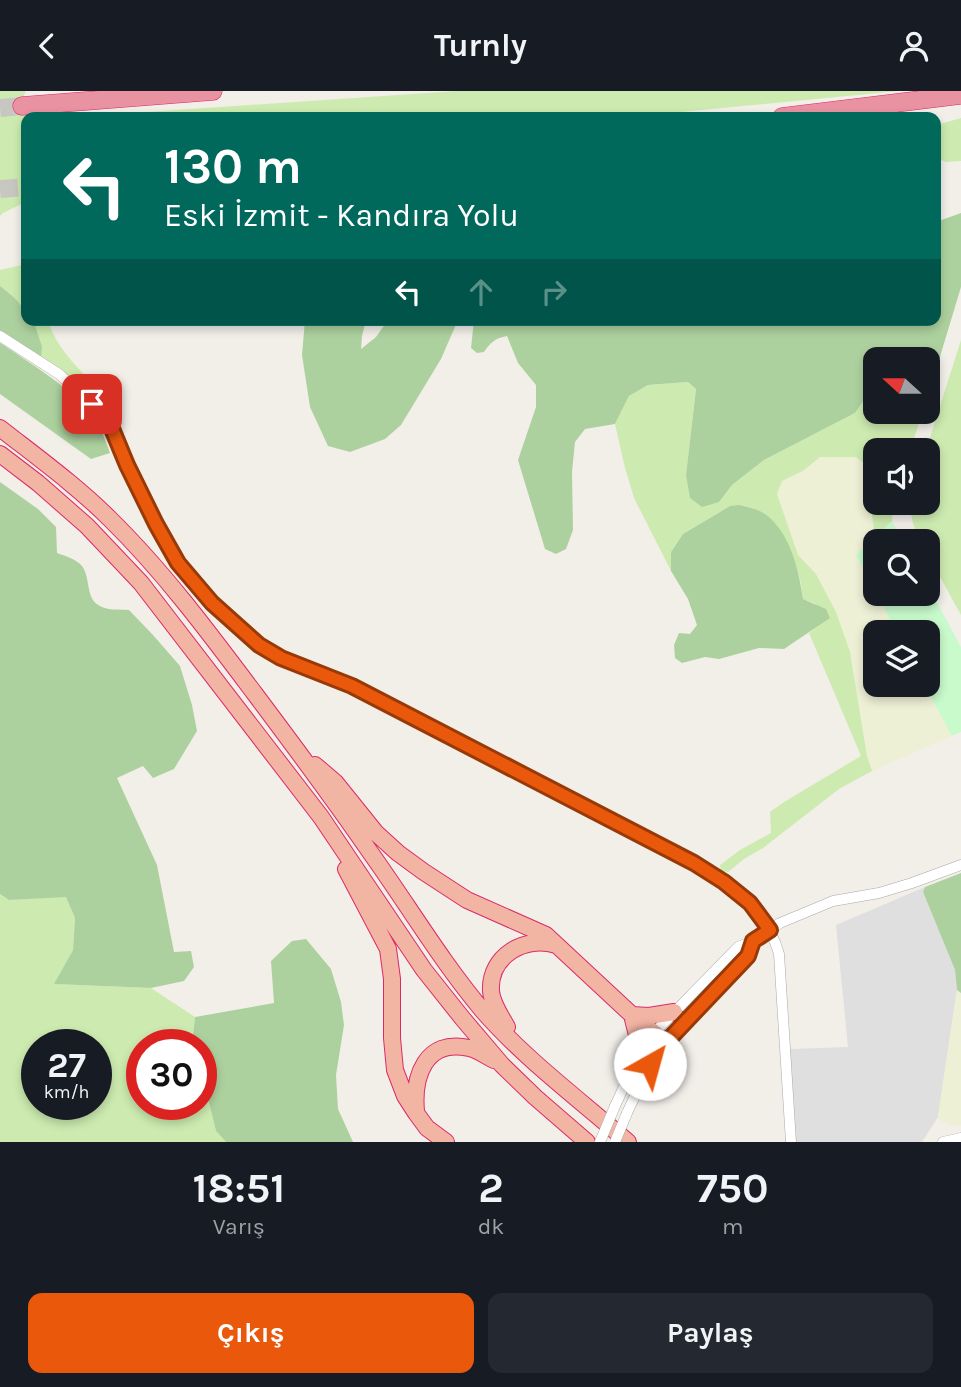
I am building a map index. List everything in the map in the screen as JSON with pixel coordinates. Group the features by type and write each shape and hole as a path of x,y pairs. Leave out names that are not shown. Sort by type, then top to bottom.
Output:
{"highway":[{"path":"22,106 213,91"},
{"path":"823,112 961,95"},
{"path":"0,428 110,518 150,562 204,626 371,852 426,936 483,1011 521,1051 628,1142"},
{"path":"0,454 87,526 141,583 321,817 424,969 502,1065 587,1142"},
{"path":"292,745 335,782 376,833 398,853 467,900 546,935 660,1038"},
{"path":"321,817 388,949 392,979 395,1070 405,1096 416,1113 427,1128 446,1142"},
{"path":"521,1051 495,1007 491,994 491,979 504,956 517,946 545,941 559,946"},
{"path":"632,1015 649,1016 674,1012"},
{"path":"632,1015 639,1055"},
{"path":"416,1113 416,1082 420,1069 440,1050 469,1048 502,1065"}],"street":[{"path":"0,336 59,374 108,419 127,465 178,563 212,603 259,645 281,658 352,686 694,863 750,903 770,930 779,954 791,1142"},
{"path":"615,1142 674,1012 738,947 753,941 789,918 833,901 879,893 961,865"},
{"path":"600,1142 639,1055 748,956 753,941"},
{"path":"943,1142 961,1138"}],"shaded area":[{"path":"925,887 923,892 955,970 957,990 938,1117 922,1142 796,1142 790,1049 848,1047 836,925"}],"green space":[{"path":"0,91 26,91 23,105 27,112 21,112 21,204 0,216"},
{"path":"457,91 899,91 681,112 147,112"},
{"path":"961,118 961,161 941,160 941,124"},
{"path":"961,213 961,287 940,357 940,347 863,347 863,402 855,413 764,460 732,485 719,502 702,507 690,498 686,475 696,389 688,382 648,385 629,396 615,424 585,429 575,442 572,472 573,530 566,549 556,554 545,549 518,460 536,407 536,385 518,363 507,336 493,341 484,352 477,353 471,348 473,326 941,326 941,220"},
{"path":"21,265 21,307 0,286 0,270"},
{"path":"0,286 21,305 21,326 35,326 42,347 41,357 0,330"},
{"path":"34,326 50,326 66,354 112,402 104,407 69,376 41,357"},
{"path":"304,326 364,326 361,349 376,337 384,326 455,326 441,359 401,425 385,439 350,452 328,446 310,407 302,355"},
{"path":"961,340 961,615 940,577 940,529 915,529 911,515 940,515 940,438 930,438 934,424 940,424 940,406"},
{"path":"0,343 51,377 87,408 95,418 110,453 91,459 0,394"},
{"path":"688,382 696,389 686,475 719,502 732,485 764,460 855,413 863,402 863,424 919,424 914,438 863,438 863,462 856,457 820,457 803,471 782,481 777,494 798,555 816,574 836,612 850,652 867,756 872,771 839,789 728,872 721,871 720,865 771,833 770,812 861,756 809,633 830,617 814,603 803,599 796,565 777,525 730,506 683,534 671,552 671,571 634,498 615,424 629,396 648,385"},
{"path":"820,457 856,457 863,462 863,515 872,515 874,529 863,529 863,548 856,555 863,568 863,606 883,606 891,620 863,620 863,697 931,697 952,736 872,771 867,756 850,652 816,574 798,555 777,494 782,481 803,472"},
{"path":"0,482 38,509 56,527 57,553 82,566 95,603 107,609 129,610 180,666 197,731 174,769 153,778 143,766 117,778 157,865 174,952 191,951 194,967 184,981 151,988 54,984 73,950 75,918 66,897 9,900 0,894"},
{"path":"739,505 759,511 774,522 792,552 803,599 826,609 830,618 784,649 759,648 719,659 705,657 682,663 675,658 674,645 679,633 690,634 697,625 688,599 671,571 671,552 683,534 730,506"},
{"path":"872,515 892,515 892,521 884,529 874,529"},
{"path":"892,521 896,529 884,529"},
{"path":"863,548 863,568 856,555"},
{"path":"883,606 939,606 961,647 961,732 952,736 931,697 940,697 940,620 891,620"},
{"path":"961,873 961,993 957,990 955,970 923,892 925,887"},
{"path":"0,894 9,900 66,896 75,918 73,950 55,984 151,988 195,1017 194,1029 126,1029 126,1120 213,1120 216,1131 226,1142 0,1142"},
{"path":"306,939 331,969 341,1002 344,1025 336,1075 338,1109 353,1142 226,1142 216,1131 213,1120 217,1120 217,1029 194,1029 195,1017 274,1003 271,961 292,941"},
{"path":"957,990 961,993 961,1126 953,1126 941,1122 938,1117"}],"tunnel":[{"path":"0,108 22,106"},
{"path":"0,189 21,187"}],"route":[{"path":"92,404 108,419 127,465 178,563 212,603 259,645 281,658 352,686 694,863 750,903 770,930 753,941 748,956 673,1035 650,1064"}]}
